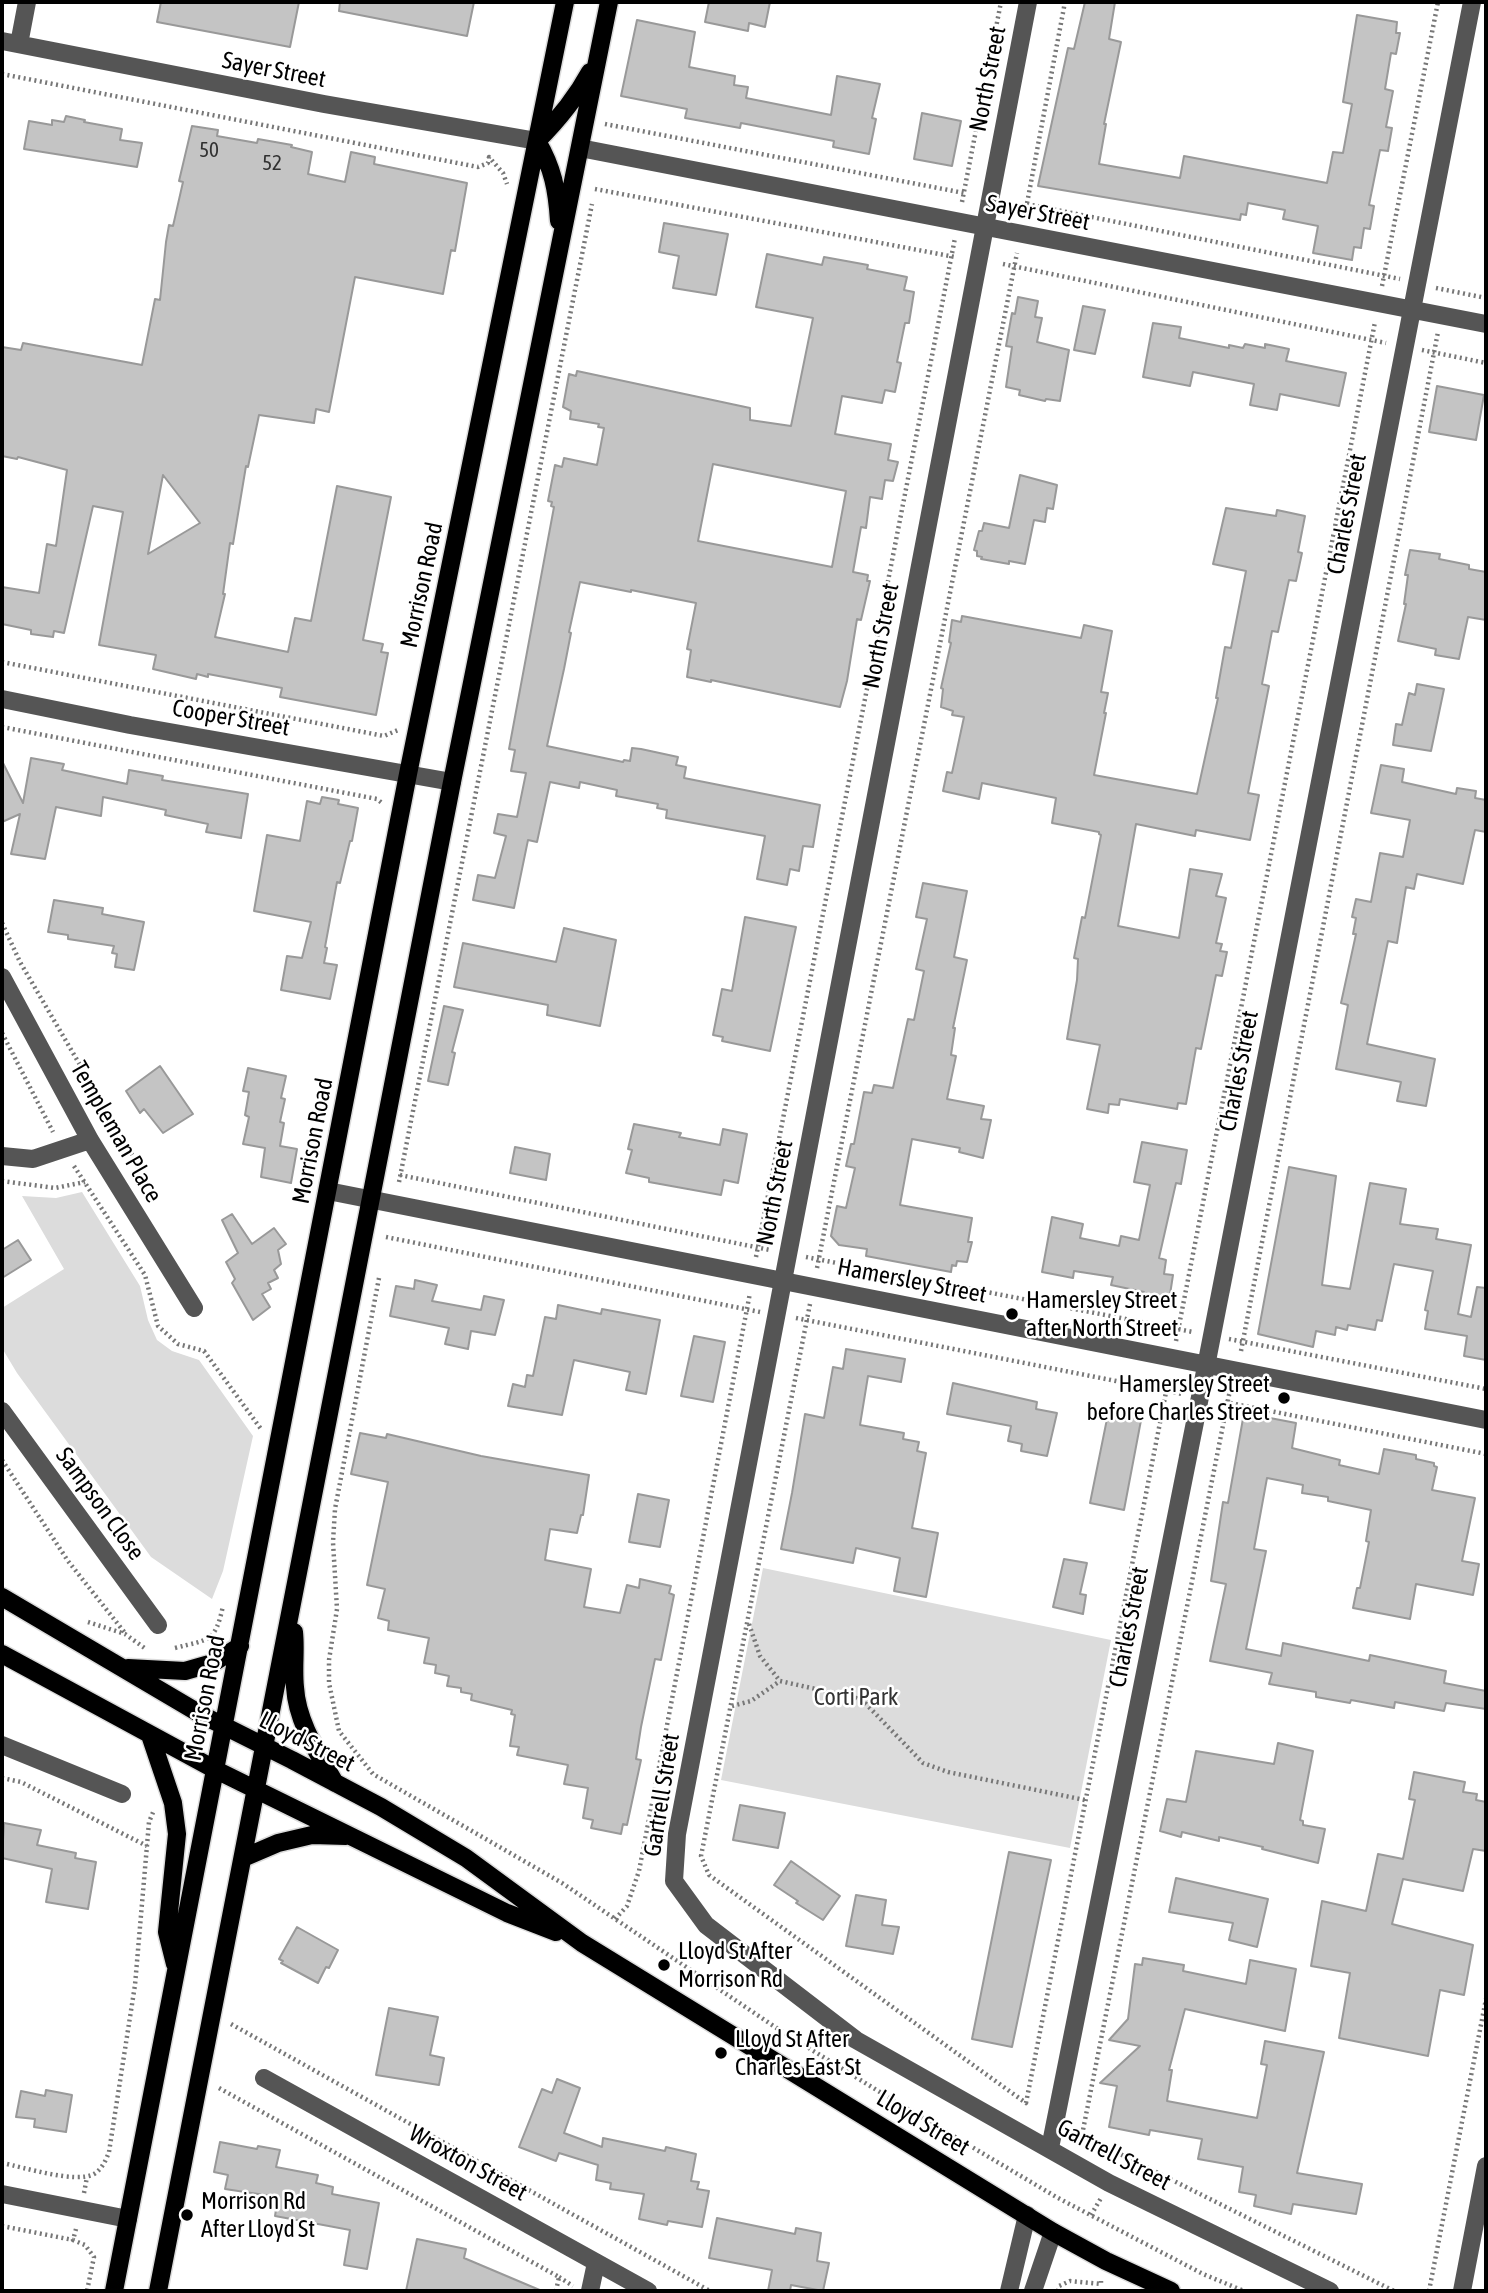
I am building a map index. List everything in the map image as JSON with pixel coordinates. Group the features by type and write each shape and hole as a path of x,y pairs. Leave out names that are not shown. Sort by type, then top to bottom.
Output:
{"main road":[{"name":"Morrison Road","path":"114,2291 408,774 565,2"},
{"path":"158,2291 452,782 609,2"},
{"path":"561,243 557,189 549,162 537,141 582,88 597,59"},
{"name":"Lloyd Street","path":"2,1597 225,1728 335,1783 466,1858 582,1943 1053,2232 1106,2261 1171,2291"},
{"path":"291,1611 295,1637 295,1689 300,1714 312,1744 335,1783"},
{"path":"121,1667 185,1671 213,1663 240,1646"},
{"name":"Lloyd Street","path":"2,1654 216,1770 507,1913 582,1943"},
{"path":"150,1735 173,1802 177,1834 167,1932 176,1969"},
{"path":"243,1858 278,1843 312,1835 353,1836"}],"street":[{"path":"10,42 27,2"},
{"name":"North Street","path":"783,1280 1028,2"},
{"name":"Charles Street","path":"1050,2148 1212,1336 1472,2"},
{"name":"Sayer Street","path":"10,42 324,104 537,141"},
{"name":"Sayer Street","path":"580,148 1486,324"},
{"name":"Cooper Street","path":"2,699 118,723 452,782"},
{"name":"Templeman Place","path":"2,977 90,1140 194,1308"},
{"path":"2,1156 33,1158 90,1140"},
{"name":"Hamersley Street","path":"328,1191 1486,1420"},
{"name":"Gartrell Street","path":"783,1280 677,1834 674,1881 706,1925 856,2040 1109,2183 1330,2291"},
{"name":"Sampson Close","path":"2,1412 159,1625"},
{"path":"2,1745 122,1794"},
{"name":"Wroxton Street","path":"264,2078 648,2291"},
{"path":"1462,2291 1486,2166"},
{"path":"2,2194 128,2219"},
{"path":"1009,2291 1027,2216"},
{"path":"1033,2291 1053,2232"},
{"path":"582,2289 596,2263"}],"path":[{"path":"615,1919 634,1891 639,1871 757,1248 1001,2"},
{"path":"1065,2 701,1856 709,1875 1026,2103 1082,2136 1394,2291"},
{"path":"1026,2103 1438,2"},
{"path":"2,74 478,167 488,163 489,157 503,173 508,183 508,192"},
{"path":"605,124 964,193"},
{"path":"596,184 595,189 960,258"},
{"path":"399,1182 592,203"},
{"path":"1027,204 1486,298"},
{"path":"1003,264 1486,363"},
{"path":"1082,2136 1227,1402 1243,1342 1441,316"},
{"path":"2,662 380,736 396,732 403,724"},
{"path":"2,727 377,799 383,804 385,811"},
{"path":"377,747 380,736"},
{"path":"369,787 369,798"},
{"path":"2,923 20,962 137,1163"},
{"path":"2,1033 53,1132"},
{"path":"400,1175 757,1248 1486,1389"},
{"path":"2,1181 47,1188 85,1182"},
{"path":"384,1251 388,1229"},
{"path":"387,1237 746,1311 1486,1454"},
{"path":"381,1264 335,1509 333,1542 337,1609 329,1660 329,1683 339,1731 373,1774 562,1883 778,2029 919,2116 1080,2210 1203,2274 1244,2291"},
{"path":"263,1432 266,1419"},
{"path":"2,1460 68,1560 125,1634"},
{"path":"171,1650 213,1636 219,1627 225,1601"},
{"path":"78,1619 125,1634 148,1650"},
{"path":"748,1620 760,1656 780,1681 856,1698 866,1704 914,1756 936,1768 1085,1800"},
{"path":"731,1706 751,1701 780,1681"},
{"path":"2,1778 20,1782 147,1846"},
{"path":"2,2163 71,2177 87,2177 97,2172 104,2164 109,2151 135,1985 151,1814 155,1809 164,1806"},
{"path":"1429,2291 1486,1999"},
{"path":"231,2024 710,2291"},
{"path":"219,2088 582,2289"},
{"path":"83,2195 87,2177"},
{"path":"2,2226 73,2240 85,2245 94,2257 87,2291"},
{"path":"73,2240 76,2228"},
{"path":"1058,2291 1059,2286 1070,2281 1101,2284 1106,2261"},
{"path":"556,2291 559,2277"}],"green space":[{"path":"82,1192 140,1286 148,1320 157,1340 172,1351 199,1360 253,1436 223,1571 212,1599 151,1557 17,1373 2,1348 2,1308 64,1269 22,1196 56,1198"},
{"name":"Corti Park","path":"763,1568 1111,1640 1070,1848 721,1780"}],"building":[{"path":"161,2 299,2 290,47 157,22"},
{"path":"340,2 474,2 467,36 339,11"},
{"path":"709,2 770,2 765,27 749,23 748,31 705,22"},
{"path":"1085,2 1115,2 1109,39 1121,42 1104,124 1099,164 1180,178 1184,156 1327,183 1333,152 1343,153 1352,104 1343,102 1357,15 1397,22 1396,33 1400,33 1396,54 1391,53 1385,89 1393,91 1386,127 1392,128 1388,151 1380,150 1369,205 1374,206 1370,229 1364,228 1361,248 1354,247 1352,260 1313,253 1318,226 1283,219 1285,210 1248,203 1246,215 1241,214 1240,220 1038,186 1068,48 1074,49"},
{"path":"637,20 695,32 689,67 735,76 734,85 748,87 746,98 831,115 837,76 880,84 872,118 876,119 869,154 833,147 834,141 741,123 740,128 685,118 687,109 621,96"},
{"path":"922,113 961,121 952,166 914,159"},
{"path":"66,116 122,129 120,140 142,143 137,167 24,149 29,121 52,125 52,120 64,122"},
{"path":"192,126 218,130 217,136 257,143 258,139 292,145 291,147 312,152 308,174 345,182 351,152 375,157 374,164 467,183 455,251 451,250 443,294 355,277 329,412 316,409 314,423 259,415 248,467 246,466 233,544 230,543 225,594 215,637 288,652 295,618 311,621 337,486 391,497 363,640 383,644 381,652 388,653 376,715 280,697 282,688 208,674 208,677 197,674 196,679 153,669 156,655 99,645 123,512 93,506 64,633 54,631 53,637 31,634 31,630 2,624 2,587 39,593 47,544 56,546 67,470 18,457 2,456 2,347 21,350 23,343 142,365 155,299 160,300 169,225 173,226 183,182 179,181","holes":["163,475 200,523 148,554"]},
{"path":"664,223 728,234 716,295 673,288 679,256 659,252"},
{"path":"767,254 822,265 824,257 868,265 867,269 907,277 904,290 914,292 909,323 905,323 897,362 901,363 895,392 885,390 882,403 842,396 835,434 891,444 888,460 898,462 893,481 885,480 882,499 870,497 866,528 861,527 853,572 868,575 867,581 870,581 861,620 857,619 840,707 687,677 691,650 687,649 696,603 580,582 547,746 623,762 630,761 632,748 641,749 678,757 676,765 686,767 684,778 820,805 813,847 803,846 799,871 790,869 787,885 757,879 765,836 666,818 667,810 657,808 658,804 616,796 617,790 580,782 579,788 550,782 537,842 528,840 514,908 473,900 478,875 495,878 506,836 494,833 498,814 517,817 526,773 511,771 515,750 509,749 554,507 551,506 552,502 548,501 555,465 562,467 564,458 597,465 604,428 598,427 599,424 570,419 571,411 563,407 569,374 576,376 577,371 750,408 750,420 791,426 813,318 756,307","holes":["713,464 846,491 832,567 698,541"]},
{"path":"1018,297 1038,301 1035,317 1042,318 1037,342 1069,350 1060,401 1045,401 1019,395 1020,390 1006,387 1012,347 1006,346"},
{"path":"1083,306 1105,310 1095,354 1074,350"},
{"path":"1153,323 1181,327 1179,338 1229,348 1229,345 1243,348 1245,344 1265,348 1265,344 1289,349 1286,361 1346,373 1339,406 1280,394 1277,410 1250,405 1254,384 1193,372 1190,386 1143,377"},
{"path":"1437,386 1484,395 1476,440 1429,432"},
{"path":"1020,475 1057,485 1053,509 1047,508 1045,522 1034,520 1025,564 981,559 974,550 979,531 982,531 984,523 1009,528"},
{"path":"1226,508 1276,516 1277,510 1305,516 1298,552 1302,553 1296,581 1289,580 1278,632 1272,631 1262,684 1269,686 1248,793 1259,795 1250,840 1196,830 1195,836 1136,824 1118,926 1179,938 1190,869 1222,874 1216,896 1226,898 1216,943 1222,944 1220,951 1227,952 1222,976 1216,975 1201,1049 1196,1048 1186,1104 1178,1103 1177,1109 1120,1099 1119,1105 1109,1104 1108,1113 1087,1109 1100,1045 1067,1039 1077,980 1078,959 1074,958 1082,917 1085,918 1101,835 1099,832 1052,823 1056,798 982,783 979,799 943,791 947,772 952,773 964,717 952,715 953,711 941,707 941,688 951,643 952,620 961,622 962,616 1081,638 1084,625 1112,631 1101,692 1108,693 1106,713 1094,775 1197,794 1218,698 1225,647 1231,648 1246,571 1213,564"},
{"path":"1410,550 1440,554 1439,559 1469,565 1469,569 1486,572 1486,620 1468,617 1459,659 1435,655 1436,649 1398,641 1406,604 1408,575 1405,575"},
{"path":"1417,684 1444,689 1431,751 1393,745 1396,724 1402,725 1409,693 1415,695"},
{"path":"31,758 64,764 62,770 127,784 129,770 163,776 162,780 248,794 241,838 206,832 208,824 165,815 166,810 103,797 101,816 56,807 45,859 11,854 20,814 2,822 2,761 23,803"},
{"path":"1381,765 1404,769 1402,782 1456,794 1457,788 1476,791 1475,798 1486,800 1486,832 1475,830 1463,884 1417,874 1414,889 1406,887 1397,943 1388,941 1367,1044 1435,1059 1426,1106 1397,1101 1401,1082 1336,1069 1348,1005 1341,1003 1356,934 1353,934 1356,918 1352,917 1356,899 1371,902 1380,853 1403,857 1410,820 1371,813"},
{"path":"322,797 358,808 352,841 340,883 337,882 325,947 324,963 337,965 330,999 281,990 287,956 302,958 311,922 254,911 267,835 300,841 307,801 320,804"},
{"path":"923,883 967,891 954,957 967,960 953,1028 951,1055 956,1056 947,1099 984,1106 981,1119 991,1120 983,1158 959,1152 960,1148 912,1139 900,1205 972,1218 968,1242 972,1242 967,1262 957,1261 956,1266 952,1265 951,1272 866,1256 867,1249 839,1245 831,1236 837,1206 846,1208 855,1168 846,1166 851,1144 854,1144 864,1092 872,1093 874,1085 893,1088 908,1019 914,1020 924,971 916,969 927,919 916,917"},
{"path":"54,900 103,908 102,914 144,922 134,970 115,967 117,954 112,953 114,946 68,939 68,935 48,932"},
{"path":"745,917 796,927 770,1051 722,1041 723,1037 713,1035 722,989 732,991"},
{"path":"564,928 616,940 600,1026 547,1015 548,1005 454,987 463,943 556,962"},
{"path":"444,1006 463,1010 452,1052 455,1053 448,1085 428,1081"},
{"path":"160,1066 193,1114 163,1133 144,1109 140,1113 126,1091"},
{"path":"248,1068 286,1076 281,1098 285,1099 280,1122 284,1123 280,1146 297,1149 291,1183 261,1177 265,1148 243,1144 249,1117 245,1115 249,1092 243,1091"},
{"path":"634,1124 681,1133 679,1137 720,1145 723,1129 747,1134 738,1183 724,1180 721,1195 649,1182 649,1178 626,1173 632,1150 628,1149"},
{"path":"1142,1142 1187,1150 1181,1184 1176,1183 1159,1258 1166,1260 1164,1274 1173,1275 1169,1301 1111,1285 1113,1277 1074,1271 1073,1278 1042,1272 1052,1217 1083,1224 1080,1238 1119,1246 1121,1236 1139,1240 1150,1185 1134,1182"},
{"path":"515,1147 550,1154 546,1180 510,1173"},
{"path":"1289,1167 1336,1176 1322,1285 1350,1289 1370,1183 1406,1189 1400,1224 1438,1229 1436,1239 1471,1245 1458,1314 1471,1317 1477,1287 1486,1288 1486,1360 1464,1356 1467,1336 1425,1329 1428,1311 1425,1310 1433,1271 1394,1264 1382,1321 1377,1320 1375,1330 1348,1325 1347,1330 1336,1327 1335,1335 1316,1331 1313,1347 1258,1334"},
{"path":"232,1214 252,1244 274,1228 286,1244 278,1250 281,1264 274,1270 278,1278 268,1283 271,1289 262,1294 270,1307 253,1320 232,1283 235,1279 226,1262 238,1253 222,1220"},
{"path":"18,1240 31,1260 2,1278 2,1250"},
{"path":"415,1280 437,1285 432,1301 481,1310 484,1296 504,1300 495,1335 471,1331 468,1349 445,1344 449,1328 390,1316 396,1286 414,1289"},
{"path":"558,1305 601,1314 602,1309 660,1320 646,1394 626,1390 630,1372 574,1360 562,1415 508,1406 513,1384 525,1387 527,1375 533,1376 545,1317 556,1319"},
{"path":"694,1336 725,1342 713,1402 681,1396"},
{"path":"846,1349 905,1359 901,1382 868,1376 860,1425 904,1433 903,1439 919,1442 917,1451 926,1453 912,1528 938,1533 926,1597 894,1591 900,1558 856,1548 853,1563 781,1549 805,1414 824,1418 833,1367 843,1369"},
{"path":"953,1383 1037,1402 1036,1409 1057,1413 1047,1456 1021,1451 1022,1444 1008,1441 1011,1426 947,1414"},
{"path":"1109,1409 1142,1415 1124,1510 1090,1503"},
{"path":"1244,1413 1296,1423 1292,1448 1340,1460 1339,1465 1379,1474 1384,1449 1416,1455 1416,1459 1434,1463 1437,1467 1432,1490 1475,1498 1462,1561 1479,1564 1473,1595 1416,1584 1410,1619 1353,1608 1369,1542 1366,1541 1371,1510 1328,1501 1328,1497 1302,1493 1303,1485 1267,1478 1254,1549 1266,1551 1246,1649 1281,1656 1283,1643 1369,1661 1370,1655 1446,1671 1444,1683 1486,1691 1486,1709 1446,1703 1444,1711 1395,1702 1394,1708 1351,1700 1350,1703 1316,1697 1316,1692 1269,1684 1272,1673 1210,1661 1226,1584 1211,1581 1223,1502 1228,1503"},
{"path":"360,1433 386,1438 387,1434 481,1456 589,1475 583,1515 577,1533 550,1529 545,1560 591,1569 584,1607 620,1613 627,1585 639,1588 640,1579 671,1586 669,1593 674,1595 661,1660 655,1659 641,1727 636,1759 641,1760 627,1825 623,1824 621,1834 591,1828 593,1820 583,1818 588,1788 564,1784 568,1765 517,1755 519,1747 510,1746 515,1715 511,1714 512,1710 471,1700 472,1694 461,1692 461,1688 447,1686 449,1676 435,1673 436,1665 424,1663 429,1638 388,1630 389,1621 378,1618 385,1589 367,1585 388,1482 351,1474"},
{"path":"638,1494 669,1500 660,1547 629,1542"},
{"path":"1064,1559 1087,1563 1080,1594 1086,1595 1083,1614 1053,1607"},
{"path":"1278,1743 1313,1751 1300,1820 1303,1825 1325,1829 1318,1863 1219,1837 1219,1841 1182,1832 1181,1837 1160,1831 1167,1799 1186,1802 1196,1751 1274,1764"},
{"path":"1414,1772 1465,1782 1463,1792 1477,1794 1476,1800 1486,1802 1486,1851 1473,1849 1463,1891 1403,1879 1392,1924 1473,1945 1464,1995 1440,1990 1428,2056 1339,2038 1350,1973 1311,1966 1322,1901 1366,1911 1378,1854 1403,1859 1415,1800 1409,1799"},
{"path":"740,1805 785,1813 778,1848 733,1840"},
{"path":"4,1823 41,1830 37,1845 76,1853 75,1858 96,1862 88,1909 46,1902 52,1869 2,1858"},
{"path":"1009,1852 1051,1860 1012,2047 972,2039"},
{"path":"791,1861 840,1896 823,1920 774,1885"},
{"path":"1176,1878 1268,1899 1257,1947 1229,1940 1233,1923 1169,1912"},
{"path":"856,1895 886,1900 882,1925 899,1927 893,1954 846,1946"},
{"path":"297,1927 338,1950 318,1983 281,1963 283,1961 279,1959"},
{"path":"1143,1958 1184,1965 1183,1971 1246,1984 1250,1960 1296,1969 1285,2031 1185,2009 1169,2070 1172,2070 1167,2101 1257,2118 1267,2065 1261,2064 1265,2041 1324,2052 1297,2173 1362,2184 1356,2214 1293,2204 1291,2214 1254,2206 1256,2195 1239,2192 1243,2167 1198,2159 1202,2139 1150,2130 1149,2135 1109,2127 1117,2086 1100,2083 1140,2046 1109,2040 1128,2019 1135,1964 1142,1965"},
{"path":"389,2008 438,2017 430,2055 444,2058 439,2085 376,2075"},
{"path":"557,2079 580,2088 564,2133 602,2147 603,2138 665,2151 666,2147 696,2154 691,2181 699,2182 697,2189 709,2191 702,2227 668,2221 667,2225 639,2219 644,2194 610,2189 611,2183 596,2180 598,2165 559,2153 556,2161 519,2147 542,2089 552,2093"},
{"path":"46,2090 72,2095 66,2132 34,2127 35,2119 16,2117 21,2091 45,2096"},
{"path":"220,2142 280,2150 276,2167 318,2175 316,2183 333,2187 332,2194 379,2203 367,2269 344,2265 350,2230 275,2216 278,2197 225,2189 228,2175 214,2172"},
{"path":"717,2218 795,2234 796,2228 821,2233 817,2261 829,2263 823,2291 791,2285 790,2291 768,2291 772,2270 709,2258"},
{"path":"417,2239 466,2249 464,2258 542,2291 406,2291"}],"place":[{"name":"Hamersley Street after North Street","path":"1012,1314"},
{"name":"Hamersley Street before Charles Street","path":"1284,1398"},
{"name":"Lloyd St After Morrison Rd","path":"664,1965"},
{"name":"Lloyd St After Charles East St","path":"721,2053"},
{"name":"Morrison Rd After Lloyd St","path":"187,2215"}]}
